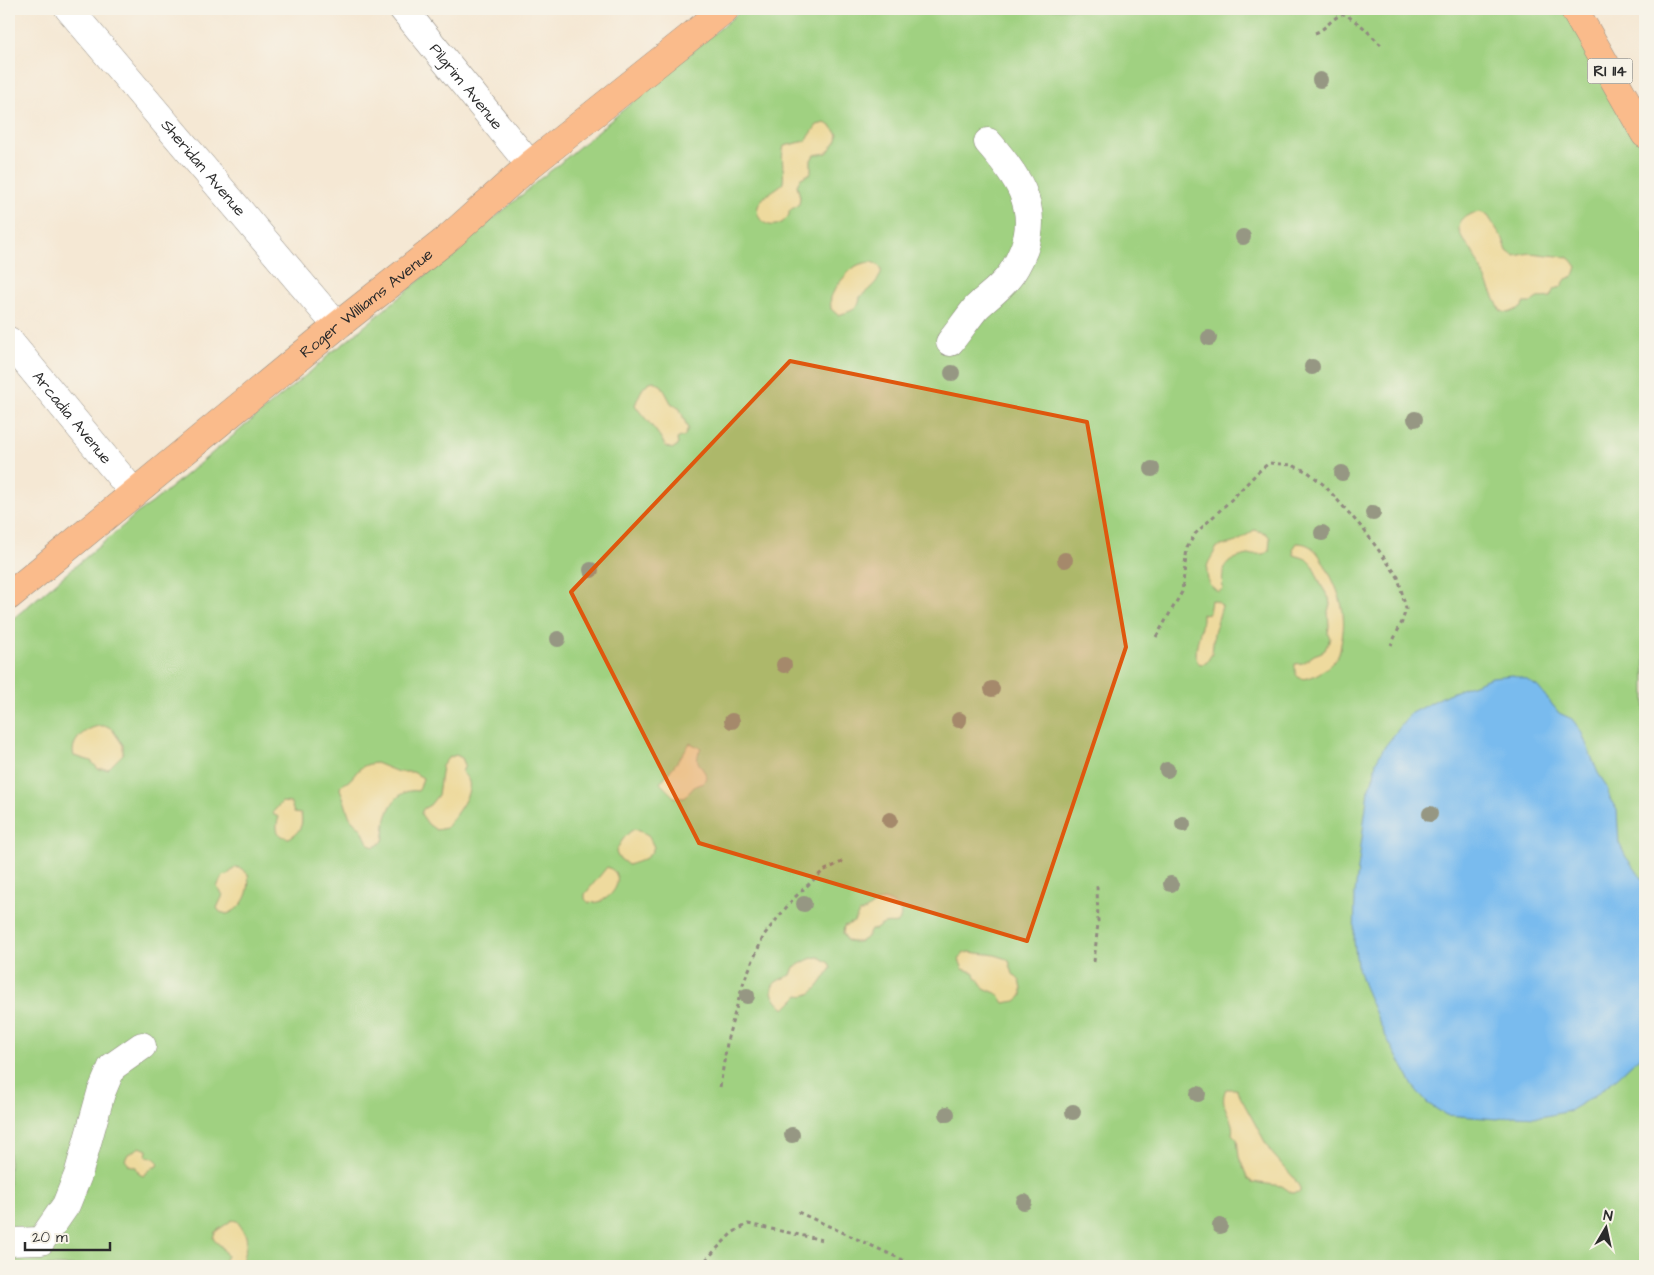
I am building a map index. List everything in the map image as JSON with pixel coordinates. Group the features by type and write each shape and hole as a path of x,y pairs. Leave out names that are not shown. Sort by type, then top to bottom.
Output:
{"main road":[{"name":"Roger Williams Avenue","path":"9,596 337,326 446,240 530,165 725,9"},
{"name":"RI 114","path":"1574,9 1645,134"}],"street":[{"name":"Sheridan Avenue","path":"69,9 337,326"},
{"name":"Pilgrim Avenue","path":"403,9 530,165"},
{"path":"950,342 976,308 1008,278 1019,262 1028,234 1028,208 1022,190 1009,167 988,142"},
{"name":"Arcadia Avenue","path":"9,341 134,493"},
{"path":"9,1242 40,1241 66,1205 78,1176 101,1093 112,1067 142,1046"}],"path":[{"path":"1316,33 1323,31 1339,15 1345,14 1363,27 1381,44"},
{"path":"1156,637 1182,592 1187,548 1195,534 1269,463 1292,465 1308,472 1324,485 1364,530 1398,578 1404,594 1406,609 1391,645"},
{"path":"720,1087 728,1037 744,981 764,935 793,900 823,871 846,860"},
{"path":"1094,962 1098,923 1097,885"},
{"path":"798,1212 916,1266"},
{"path":"700,1266 732,1233 748,1224 823,1240"}],"highlighted area":[{"path":"790,361 1087,422 1126,647 1027,941 699,843 571,592"}],"green space":[{"path":"743,9 1576,9 1645,128 1645,1266 9,1266 9,622"}],"sand":[{"path":"825,123 831,126 838,134 837,140 827,153 814,155 811,160 811,173 801,178 797,185 800,197 799,204 789,211 789,215 778,225 766,224 758,216 757,210 763,198 783,183 782,156 784,146 806,141 817,125"},
{"path":"1481,212 1488,216 1503,239 1507,251 1511,254 1515,256 1530,253 1567,257 1577,267 1574,276 1566,279 1561,287 1554,289 1550,297 1538,298 1531,303 1524,303 1521,308 1510,312 1506,313 1500,310 1477,260 1459,230 1461,222 1466,216"},
{"path":"871,262 878,265 881,269 878,279 860,297 856,308 838,315 831,309 831,297 835,289 856,266"},
{"path":"654,381 662,386 671,403 680,409 688,429 684,437 677,439 678,445 672,449 665,446 659,435 635,405 644,387"},
{"path":"1254,530 1266,533 1270,538 1269,551 1264,554 1238,557 1228,563 1223,573 1223,589 1218,592 1209,584 1207,572 1208,564 1217,547 1237,542"},
{"path":"1297,543 1308,545 1322,559 1338,594 1343,611 1343,628 1340,650 1337,657 1320,673 1305,679 1299,678 1296,673 1295,664 1303,663 1325,650 1330,638 1328,634 1328,611 1330,605 1329,598 1312,564 1307,559 1294,555 1293,549"},
{"path":"1211,600 1218,602 1222,606 1214,633 1212,654 1206,663 1201,664 1197,662 1197,645 1202,614 1209,613"},
{"path":"107,726 112,729 123,745 123,754 108,769 98,769 91,761 74,756 74,745 80,736 90,729"},
{"path":"690,743 701,748 698,761 707,778 703,783 695,786 684,798 674,797 660,783"},
{"path":"456,755 462,758 465,765 462,772 467,777 469,790 463,804 446,828 436,830 428,824 421,814 423,809 430,805 438,795 442,766 448,758"},
{"path":"376,763 398,772 413,772 423,778 418,791 403,793 392,804 386,819 383,841 378,845 372,846 367,841 362,830 350,817 340,789 341,785 363,766"},
{"path":"282,802 291,803 294,813 301,814 302,822 300,828 296,834 289,838 279,833 277,825 279,817 274,815 273,812"},
{"path":"635,829 648,835 654,847 647,857 628,865 618,857 616,852 629,832"},
{"path":"236,867 248,874 247,893 238,908 227,914 220,912 217,908 223,895 217,887 223,876"},
{"path":"607,867 616,874 617,884 606,898 598,902 589,903 585,899 585,894"},
{"path":"884,900 899,910 901,913 899,921 871,930 862,941 847,941 843,933 844,926 854,922 859,913"},
{"path":"964,953 995,955 1009,961 1013,974 1020,981 1022,996 1016,1001 1004,1003 998,994 984,988 973,972 963,969 959,960"},
{"path":"819,957 829,963 831,968 814,991 809,994 799,995 785,1009 779,1004 772,993 773,985 791,975 794,967"},
{"path":"1226,1089 1236,1089 1270,1151 1294,1178 1300,1188 1300,1192 1292,1193 1282,1186 1252,1182 1248,1179 1239,1157 1237,1139 1232,1134 1233,1128 1225,1107 1224,1095"},
{"path":"140,1147 147,1150 146,1157 154,1158 159,1163 158,1166 152,1168 143,1176 139,1174 136,1167 129,1165 125,1160 128,1154"},
{"path":"232,1220 237,1221 244,1232 246,1246 239,1266 225,1266 224,1261 227,1256 213,1238 215,1232"}],"water":[{"path":"1513,675 1527,680 1538,687 1559,713 1572,719 1581,731 1598,773 1606,785 1610,799 1617,810 1619,843 1626,857 1645,882 1645,1048 1639,1057 1618,1077 1594,1096 1569,1111 1541,1117 1513,1116 1497,1119 1446,1115 1427,1103 1413,1086 1384,1033 1357,965 1354,941 1355,893 1368,790 1374,776 1376,762 1383,749 1411,713 1448,694 1492,677"}]}
